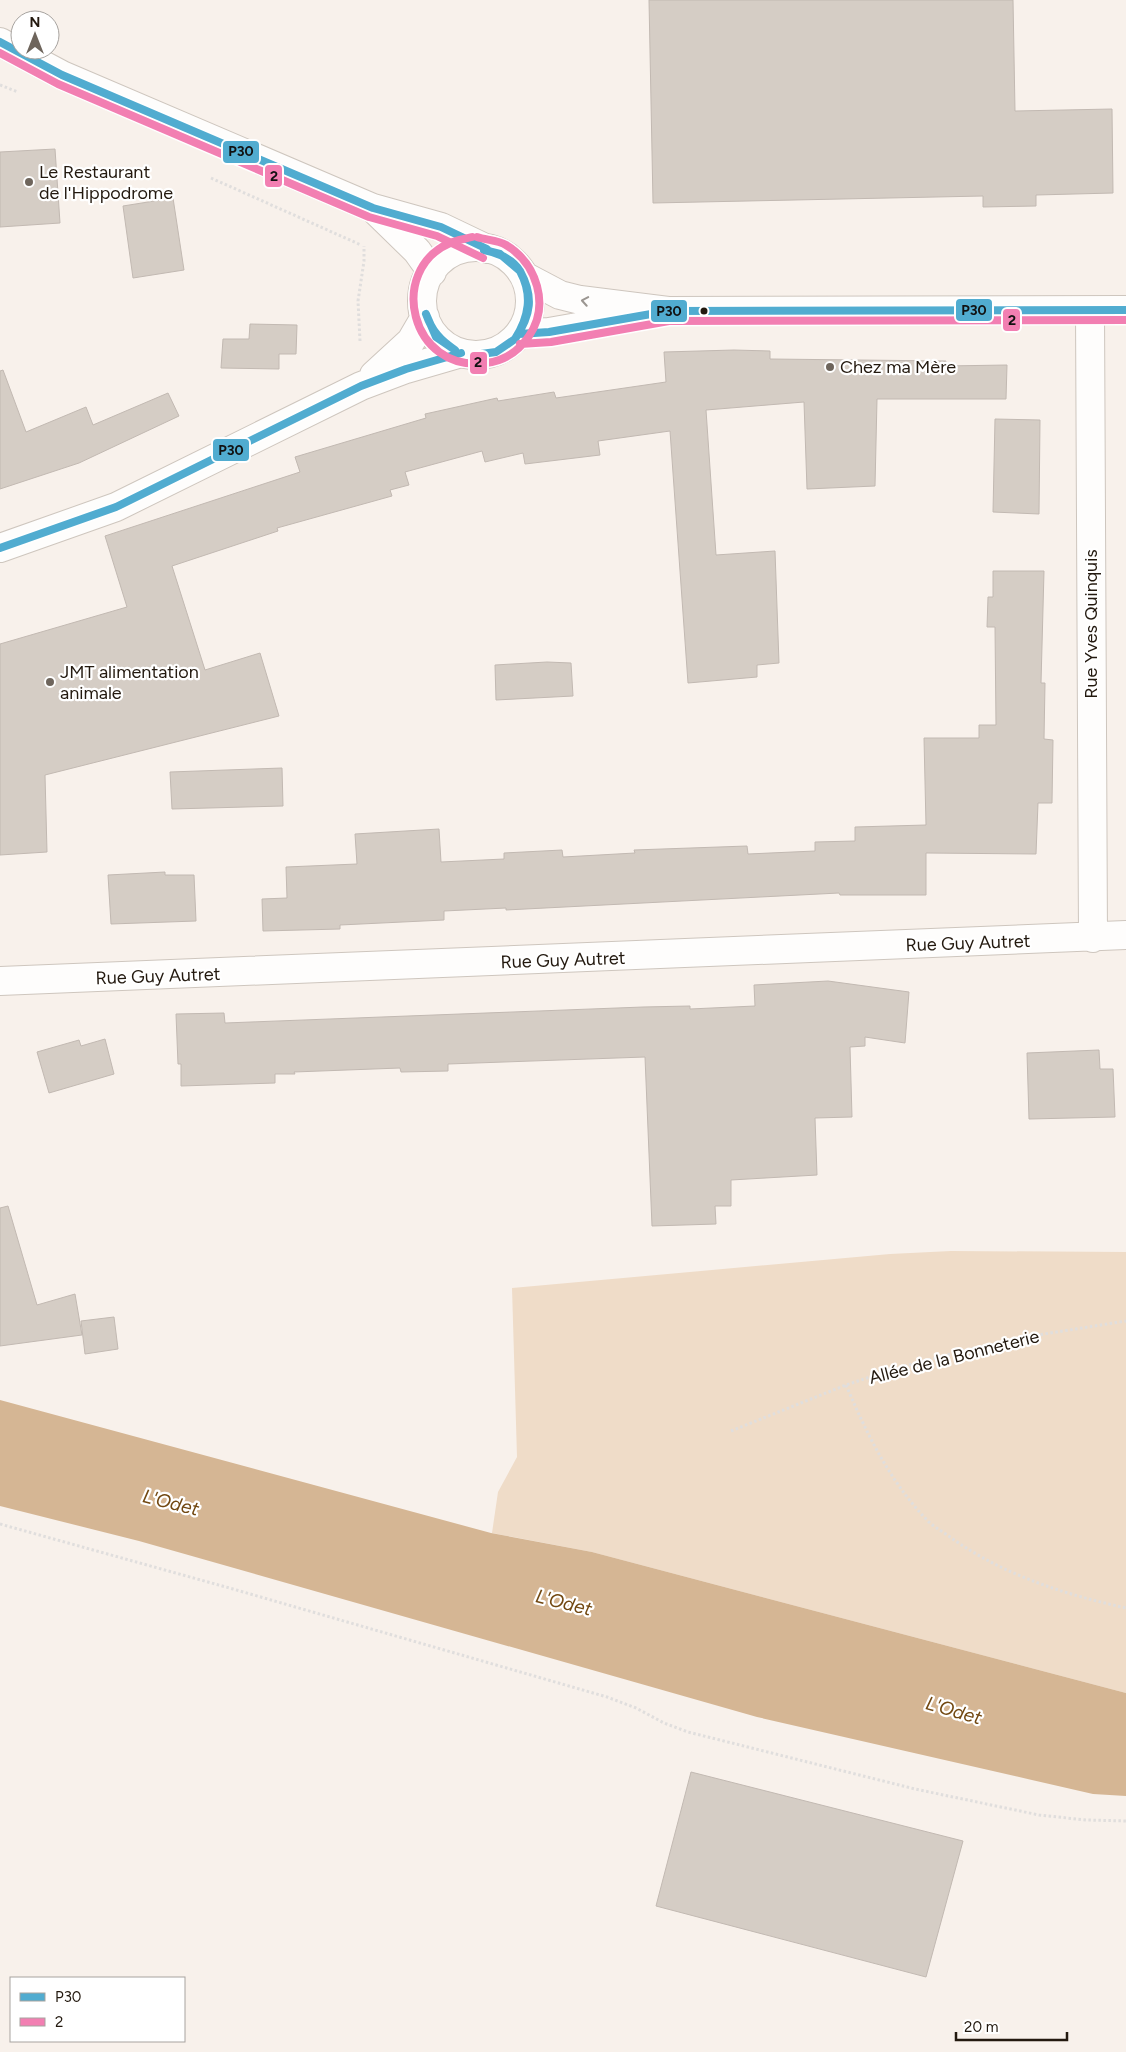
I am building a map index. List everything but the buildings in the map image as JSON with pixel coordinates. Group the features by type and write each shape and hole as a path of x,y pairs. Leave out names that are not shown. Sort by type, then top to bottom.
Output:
{"street":[{"path":"0,42 62,75 372,208 441,228 502,254 515,264 524,276 530,291 530,306 526,321 512,342 493,352 482,355 461,353 445,345 432,332 425,317 423,295 432,272 448,255 474,247 487,249"},
{"path":"0,61 62,75"},
{"path":"372,208 417,251 432,272"},
{"path":"524,276 560,295 580,300 668,311 1126,310"},
{"path":"519,334 549,332 668,311"},
{"name":"Rue Yves Quinquis","path":"1090,311 1093,938"},
{"path":"361,386 405,348 425,317"},
{"path":"0,548 116,507 361,386 406,369 461,353"},
{"name":"Rue Guy Autret","path":"0,981 1126,936"}],"path":[{"path":"360,345 358,301 364,261 364,246"},
{"name":"Allée de la Bonneterie","path":"732,1431 846,1385 897,1368 970,1349 1044,1334 1126,1321"},
{"path":"846,1385 863,1425 888,1472 927,1520 972,1552 1031,1582 1126,1608"},
{"path":"0,1524 233,1588 607,1697 636,1708 664,1724 757,1750 915,1789 1039,1816 1126,1821"}],"shaded area":[{"path":"951,1251 1126,1252 1126,1693 592,1552 492,1533 498,1492 517,1457 512,1288 890,1254"}],"water":[{"name":"L'Odet","path":"0,1400 491,1533 592,1552 1126,1693 1126,1796 1093,1794 757,1717 139,1541 0,1506"}],"transit line":[{"name":"P30","path":"0,42 62,75 373,208 441,227 487,249"},
{"name":"2","path":"0,53 58,84 369,217 437,236 483,258"},
{"name":"2","path":"472,237 450,243 430,256 418,275 414,295 416,317 425,337 439,352 460,362 486,363 505,358 525,342 535,324 539,311 539,299 537,286 532,274 526,263 517,253 503,243 477,237"},
{"name":"P30","path":"484,250 504,257 517,266 520,271"},
{"name":"P30","path":"484,250 500,254 520,271"},
{"name":"P30","path":"515,339 524,322 528,306 527,289 520,271"},
{"name":"P30","path":"515,339 524,322 529,306 527,289 520,271"},
{"name":"P30","path":"519,334 549,332 668,311 1126,310"},
{"name":"P30","path":"426,314 437,335 455,350"},
{"name":"P30","path":"426,314 436,337 455,350"},
{"name":"2","path":"520,344 551,342 669,321 1126,320"},
{"name":"P30","path":"481,354 496,352 515,339"},
{"name":"P30","path":"0,548 116,507 361,386 406,369 461,353"}],"place":[{"name":"Le Restaurant de l'Hippodrome","path":"29,182"},
{"name":"Chez ma Mère","path":"830,367"},
{"name":"JMT alimentation animale","path":"50,682"}]}
